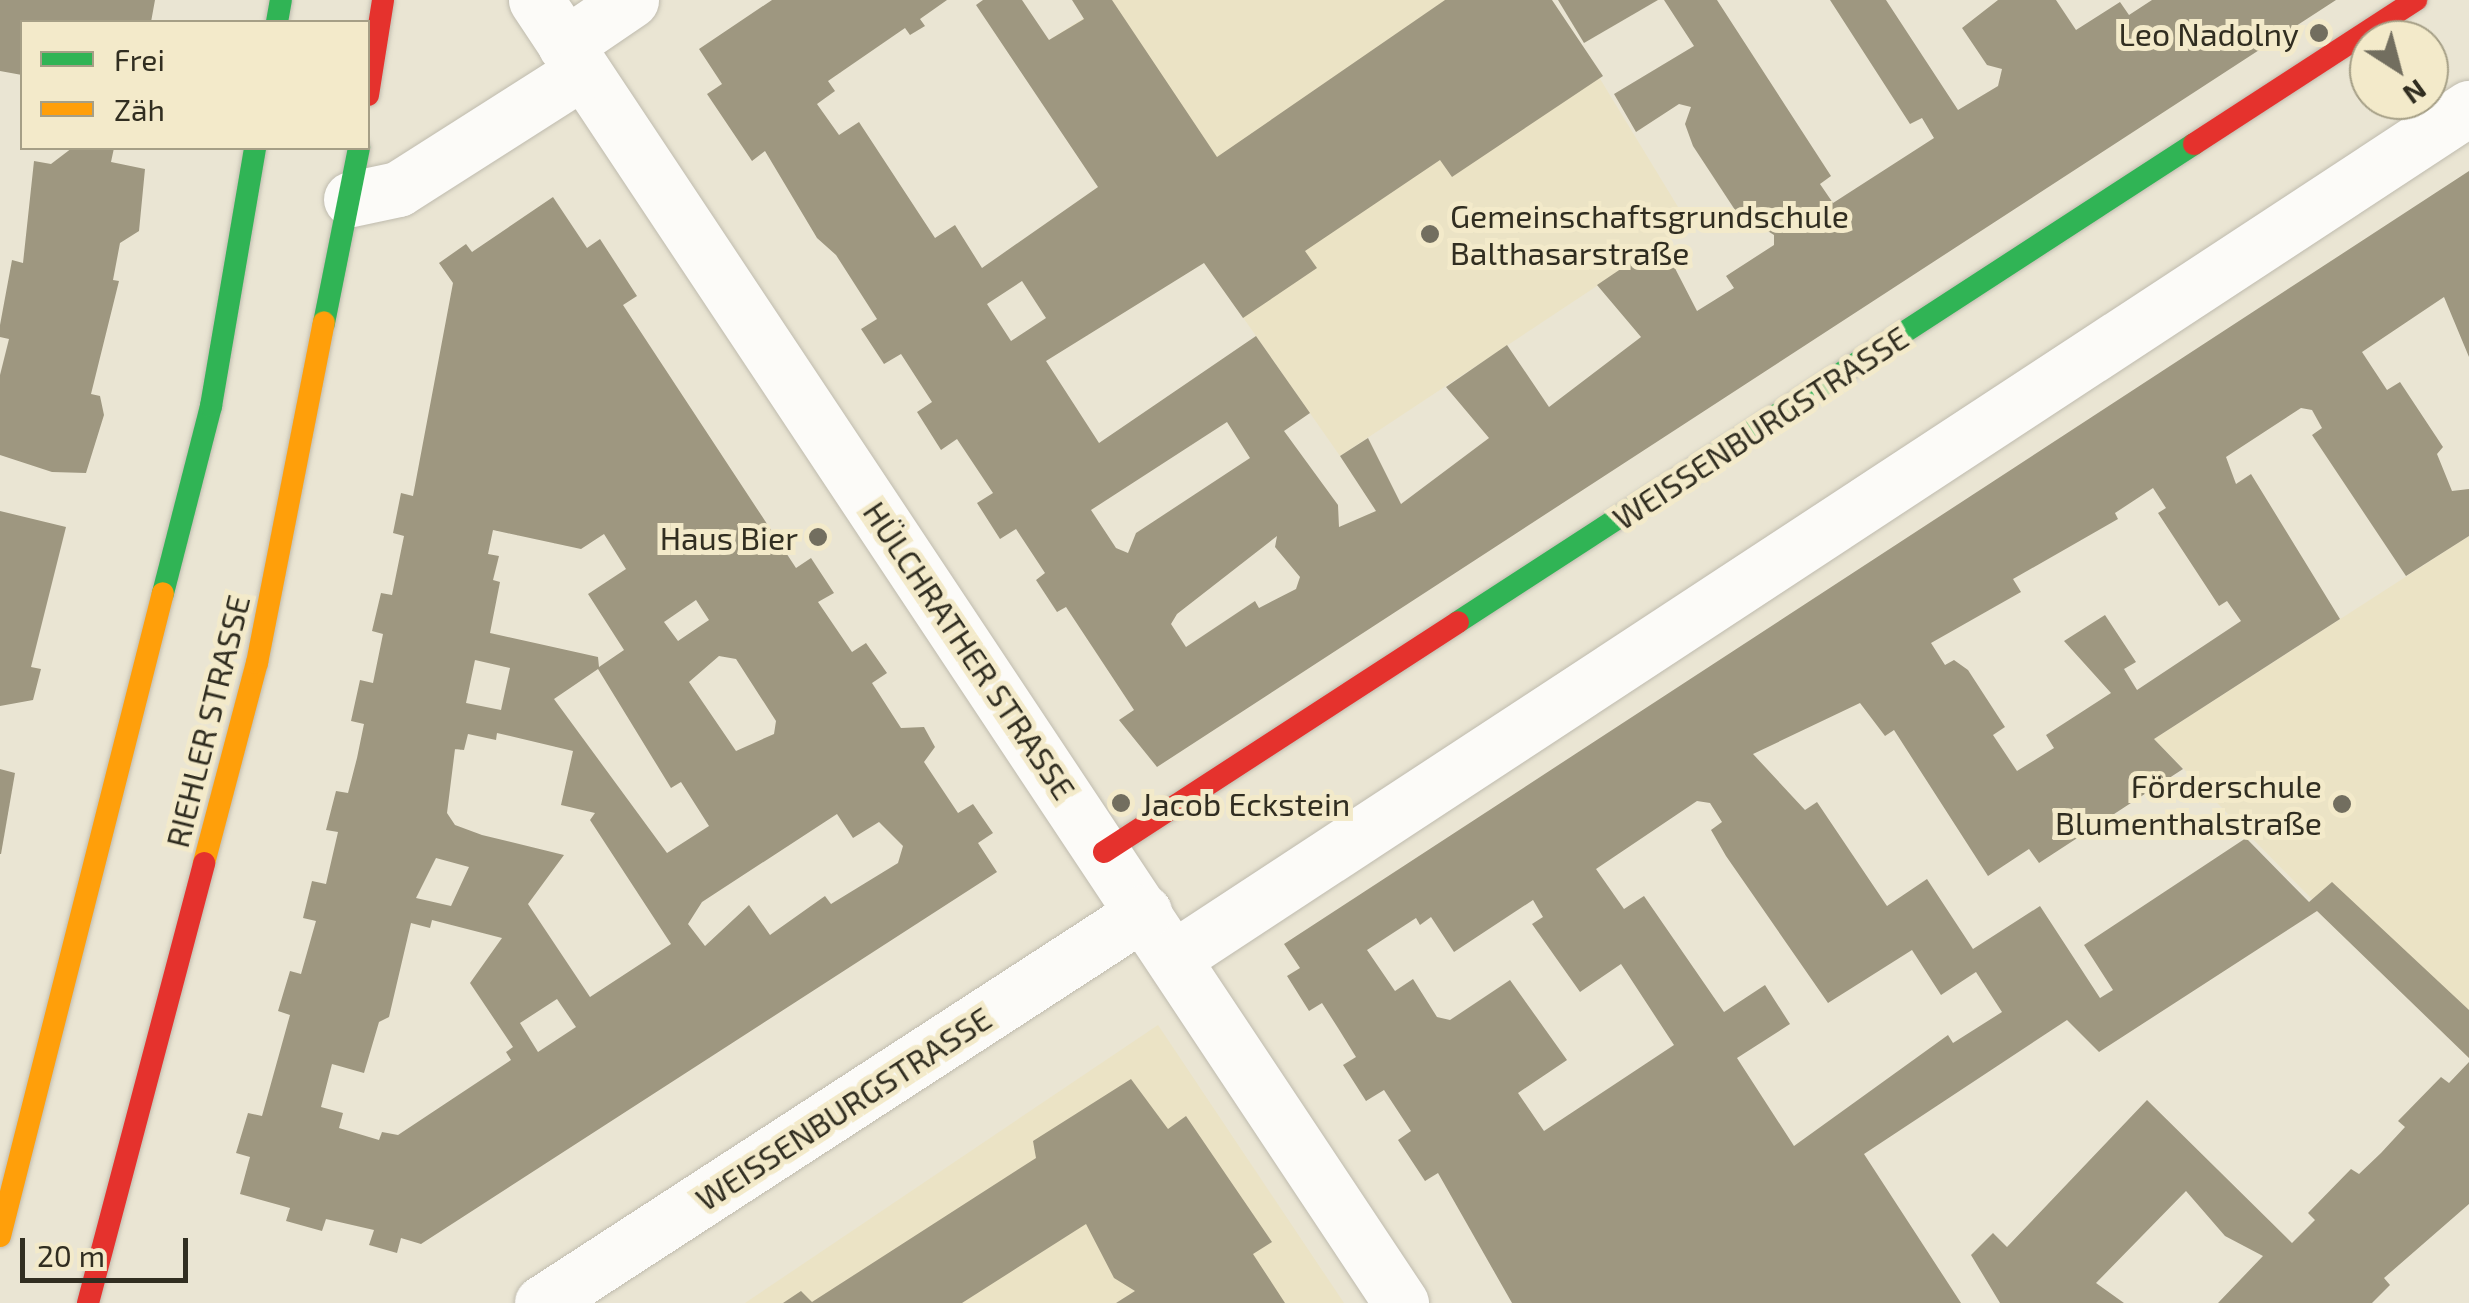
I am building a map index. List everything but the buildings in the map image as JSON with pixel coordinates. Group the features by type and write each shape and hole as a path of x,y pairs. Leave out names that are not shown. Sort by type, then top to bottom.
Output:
{"main road":[{"path":"370,81 382,0"},
{"name":"WEISSENBURGSTRASSE","path":"1104,852 2416,0"},
{"path":"0,1236 211,406 255,150"},
{"name":"RIEHLER STRASSE","path":"88,1303 257,663 355,173"}],"street":[{"name":"HÜLCHRATHER STRASSE","path":"536,0 1175,957 1401,1303"},
{"path":"355,173 398,189 574,58 631,0"},
{"path":"1175,957 2469,108"},
{"name":"WEISSENBURGSTRASSE","path":"542,1303 1144,912"}],"shaded area":[{"name":"Gemeinschaftsgrundschule Balthasarstraße","path":"1112,0 1552,0 1689,225 1340,456 1049,40"},
{"name":"Förderschule Blumenthalstraße","path":"2469,536 2469,1058 2154,739"},
{"path":"1158,1025 1344,1303 745,1303"}],"traffic: fast":[{"path":"277,20 281,0"},
{"path":"1458,622 2194,144"},
{"path":"163,593 211,406 255,150"},
{"path":"324,323 359,150"}],"traffic: slow":[{"path":"204,863 257,663 324,323"},
{"path":"0,1236 163,593"}],"traffic: jam":[{"path":"370,82 383,0"},
{"path":"2194,144 2416,0"},
{"path":"1104,852 1458,622"},
{"path":"88,1303 204,863"}],"place":[{"name":"Leo Nadolny","path":"2319,33"},
{"name":"Gemeinschaftsgrundschule Balthasarstraße","path":"1430,234"},
{"name":"Haus Bier","path":"818,537"},
{"name":"Jacob Eckstein","path":"1121,803"},
{"name":"Förderschule Blumenthalstraße","path":"2342,804"}]}
